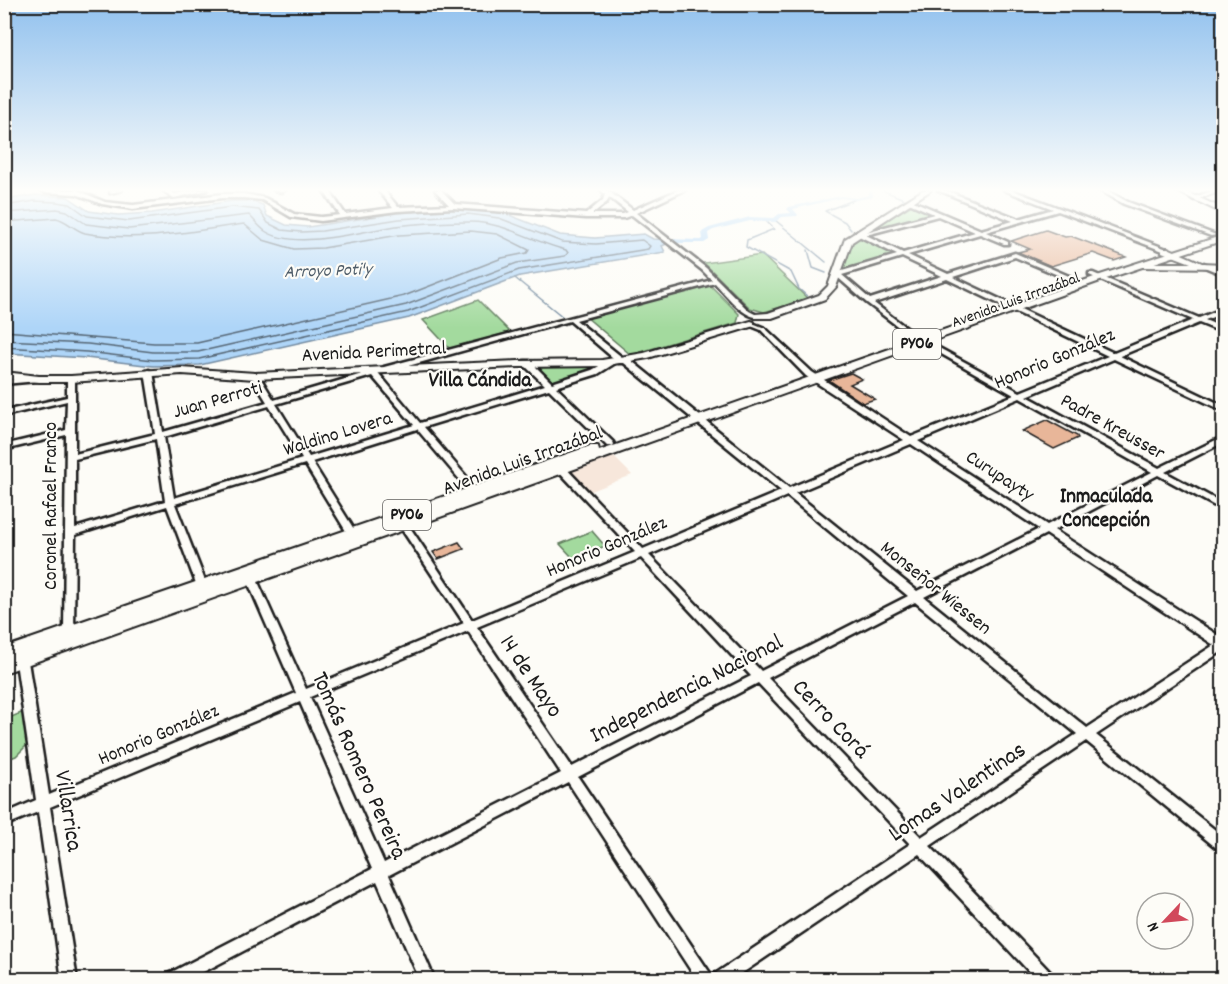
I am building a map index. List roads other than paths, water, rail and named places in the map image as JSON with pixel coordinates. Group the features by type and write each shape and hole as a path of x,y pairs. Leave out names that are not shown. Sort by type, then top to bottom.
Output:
{"highway":[{"name":"Avenida Luis Irrazábal","path":"1011,307 1210,236"},
{"name":"Avenida Luis Irrazábal","path":"1011,307 1074,280 1139,265 1169,251 1224,237"},
{"name":"PY06","path":"4,655 21,655 69,633 202,586 250,575 352,534 402,522 474,491 559,466 610,444 696,418 1011,307"},
{"name":"Avenida Luis Irrazábal","path":"4,667 21,655 696,418"}],"main road":[{"path":"832,286 846,243 856,236"},
{"path":"1169,251 1204,265"},
{"path":"1190,260 1224,260"},
{"path":"1139,265 1224,266"},
{"name":"Avenida Perimetral","path":"4,375 39,379 71,379 191,371 255,376 527,363 620,361 755,321 816,300 826,294 832,286"}],"street":[{"name":"Curupayty","path":"663,236 717,281 813,377 1223,645"},
{"path":"863,236 1224,409"},
{"path":"837,274 968,236"},
{"path":"990,236 1006,243"},
{"path":"1130,236 1169,251"},
{"path":"868,302 1015,255 1074,280"},
{"path":"1204,265 1224,273"},
{"name":"Padre Kreusser","path":"837,274 868,302 919,340 1224,508"},
{"path":"1095,276 1224,331"},
{"name":"Juan Perroti","path":"70,458 158,436 376,372 717,281"},
{"path":"832,286 850,286"},
{"name":"Honorio González","path":"4,820 1224,310"},
{"name":"Monseñor Wiessen","path":"571,320 620,361 696,418 1224,846"},
{"name":"Waldino Lovera","path":"70,533 595,372 620,361"},
{"path":"527,363 610,444"},
{"path":"149,372 170,502 202,586"},
{"path":"376,372 474,491"},
{"path":"255,376 352,534"},
{"path":"4,382 39,379"},
{"name":"Coronel Rafael Franco","path":"69,633 71,379"},
{"path":"4,414 71,398"},
{"path":"4,448 70,432"},
{"name":"Independencia Nacional","path":"171,980 1224,438"},
{"name":"Cerro Corá","path":"559,466 1048,980"},
{"name":"14 de Mayo","path":"402,522 706,980"},
{"name":"Tomás Romero Pereira","path":"250,575 428,980"},
{"name":"Lomas Valentinas","path":"718,980 1223,645"},
{"name":"Villarrica","path":"21,655 70,980"}],"water":[{"path":"4,236 571,236 595,238 647,236 653,239 676,240 662,246 665,252 520,276 409,318 200,365 153,366 86,358 5,353"}],"waterway":[{"name":"Arroyo Poti'y","path":"666,241 702,242 706,240 705,236"},
{"path":"757,236 747,240 746,247 791,272 799,289 807,296"},
{"path":"794,236 826,262"},
{"path":"808,250 813,268 826,273"},
{"path":"515,278 563,317"}],"district":[{"name":"Villa Cándida","path":"480,382"},
{"name":"Inmaculada Concepción","path":"1106,510"}]}
